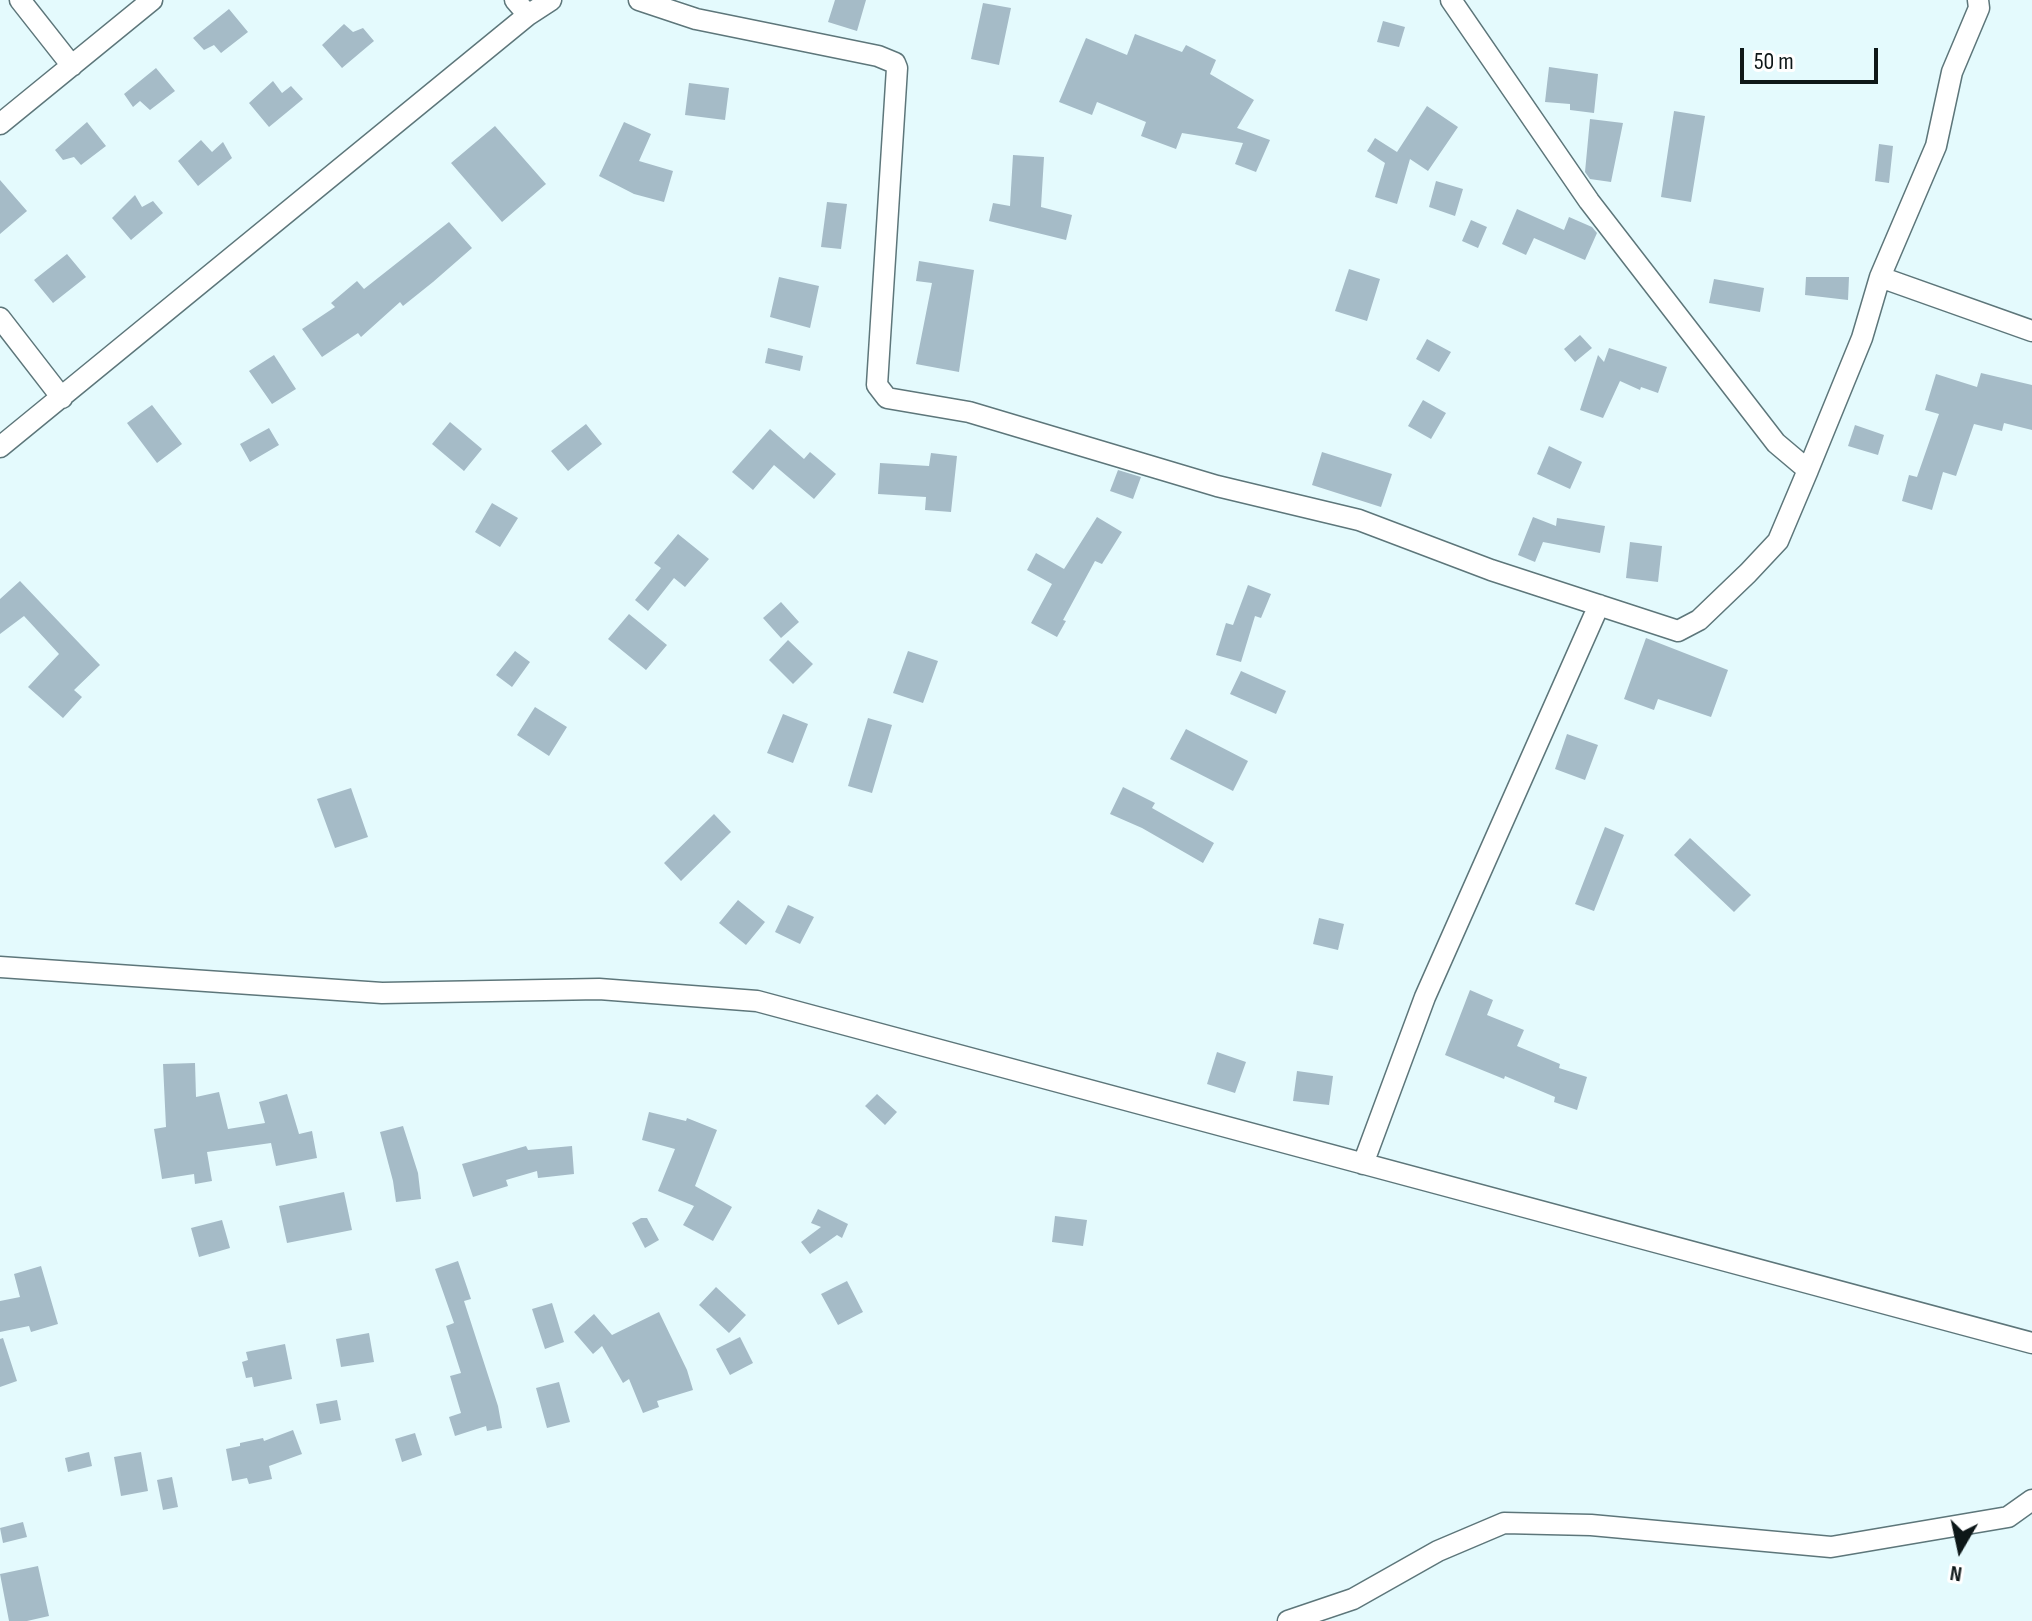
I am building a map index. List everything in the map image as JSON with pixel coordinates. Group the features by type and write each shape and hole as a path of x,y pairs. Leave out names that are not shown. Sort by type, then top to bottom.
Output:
{"street":[{"path":"20,0 72,66"},
{"path":"0,124 152,0"},
{"path":"0,447 62,398 522,8 551,0"},
{"path":"639,0 696,19 878,56 895,63 877,385 887,398 969,412 1217,486 1359,520 1491,570 1678,631 1699,620 1748,573 1784,532 1862,338 1880,277 1936,146 1952,72 1979,8 1978,0"},
{"path":"1451,0 1589,201 1776,443 1808,470"},
{"path":"1880,277 2032,331"},
{"path":"0,318 62,398"},
{"path":"1363,1164 1425,997 1599,605"},
{"path":"0,967 382,993 599,989 757,1001 2032,1343"},
{"path":"1288,1621 1353,1599 1438,1551 1504,1523 1591,1525 1831,1547 2008,1517 2032,1500"}],"building":[{"path":"835,0 866,0 857,31 828,22"},
{"path":"983,3 1011,8 999,65 971,59"},
{"path":"229,9 248,32 221,53 214,45 204,50 193,38"},
{"path":"1383,21 1405,27 1399,47 1377,42"},
{"path":"344,24 353,32 363,28 374,41 342,68 322,45"},
{"path":"1135,34 1182,52 1186,45 1216,60 1210,74 1254,100 1237,128 1270,140 1256,172 1235,164 1243,143 1182,133 1176,149 1141,136 1146,122 1097,102 1092,115 1059,102 1086,38 1127,55"},
{"path":"1549,67 1598,74 1594,113 1570,110 1570,104 1545,102"},
{"path":"156,68 175,91 150,110 140,101 133,107 124,94"},
{"path":"273,81 282,93 291,86 303,99 269,127 249,103"},
{"path":"689,83 729,88 725,120 685,115"},
{"path":"1427,106 1458,127 1428,171 1410,159 1397,204 1375,197 1385,163 1367,151 1375,138 1397,152"},
{"path":"1674,111 1705,116 1691,202 1661,197"},
{"path":"1590,119 1623,123 1611,182 1590,179 1585,172"},
{"path":"87,122 106,146 81,165 74,157 63,160 55,150"},
{"path":"624,122 651,134 639,161 673,171 664,202 634,194 599,176"},
{"path":"495,126 546,184 502,222 451,163"},
{"path":"201,140 212,152 223,142 232,158 198,186 178,161"},
{"path":"1879,144 1893,146 1889,183 1875,181"},
{"path":"1013,155 1044,157 1041,207 1072,215 1066,240 989,221 993,203 1010,206"},
{"path":"0,180 27,211 0,234"},
{"path":"1436,181 1463,189 1455,216 1429,207"},
{"path":"135,195 142,207 153,201 163,213 131,240 112,218"},
{"path":"827,202 847,204 841,249 821,247"},
{"path":"1517,209 1564,230 1569,217 1592,227 1597,233 1585,260 1534,238 1526,255 1502,244"},
{"path":"1471,220 1487,227 1478,248 1462,241"},
{"path":"449,222 472,248 403,306 400,302 361,337 358,333 322,357 302,329 335,307 331,303 357,281 364,289"},
{"path":"67,254 86,277 53,303 34,280"},
{"path":"919,261 974,270 959,372 916,364 932,283 916,281"},
{"path":"1349,269 1380,279 1367,321 1335,311"},
{"path":"779,277 819,286 810,328 770,317"},
{"path":"1806,277 1849,277 1848,300 1805,295"},
{"path":"1714,279 1764,288 1760,312 1709,303"},
{"path":"1580,335 1592,348 1575,362 1564,349"},
{"path":"1427,339 1451,352 1439,372 1416,359"},
{"path":"768,348 803,356 800,371 765,363"},
{"path":"1609,348 1667,367 1658,393 1641,387 1640,390 1620,381 1603,418 1580,410 1598,355 1604,362"},
{"path":"274,355 296,389 272,404 249,371"},
{"path":"1981,373 2032,385 2032,430 2004,423 2002,431 1974,424 1956,476 1943,472 1932,510 1902,501 1909,475 1917,477 1939,414 1925,410 1936,374 1977,387"},
{"path":"1423,400 1446,413 1431,439 1408,426"},
{"path":"152,405 182,444 157,463 127,423"},
{"path":"450,422 482,449 464,471 432,444"},
{"path":"586,424 602,444 568,471 551,451"},
{"path":"1855,425 1884,435 1878,455 1848,446"},
{"path":"269,428 279,445 250,462 240,444"},
{"path":"770,429 804,459 810,452 836,474 814,499 774,465 753,490 732,472"},
{"path":"1549,446 1582,462 1570,489 1537,474"},
{"path":"1322,452 1392,474 1381,507 1312,485"},
{"path":"931,453 957,456 951,512 925,510 926,497 878,494 880,463 929,466"},
{"path":"1118,470 1141,477 1133,499 1110,491"},
{"path":"492,503 518,518 500,547 475,532"},
{"path":"1097,517 1122,532 1102,564 1095,561 1057,637 1031,623 1052,584 1027,570 1036,553 1064,569"},
{"path":"1533,517 1556,526 1557,518 1605,526 1600,553 1543,542 1535,562 1518,555"},
{"path":"678,534 709,559 685,587 674,578 648,611 635,600 661,568 654,563"},
{"path":"1630,542 1662,546 1658,582 1626,578"},
{"path":"20,581 100,665 74,690 82,697 63,718 28,687 59,654 24,616 0,634 0,599"},
{"path":"1248,585 1271,594 1261,618 1255,616 1241,662 1216,655 1226,623 1233,625"},
{"path":"781,602 799,622 781,638 763,618"},
{"path":"629,614 667,645 646,670 608,639"},
{"path":"1646,638 1728,670 1711,717 1658,699 1654,710 1624,699"},
{"path":"788,640 813,664 793,684 769,660"},
{"path":"515,651 530,662 512,687 496,675"},
{"path":"908,651 938,661 923,703 893,693"},
{"path":"1241,671 1286,691 1276,714 1230,694"},
{"path":"535,707 567,727 549,756 517,735"},
{"path":"783,714 808,724 793,763 767,753"},
{"path":"868,718 892,725 872,793 848,786"},
{"path":"1186,729 1248,761 1233,791 1170,759"},
{"path":"1567,734 1598,745 1585,780 1555,769"},
{"path":"1123,787 1155,803 1152,808 1214,843 1203,863 1142,828 1110,814"},
{"path":"351,788 368,837 335,848 317,799"},
{"path":"714,814 731,832 681,881 664,863"},
{"path":"1605,827 1624,835 1594,911 1575,904"},
{"path":"1690,838 1751,895 1734,912 1674,855"},
{"path":"738,900 765,922 746,945 719,923"},
{"path":"788,905 814,917 800,944 775,932"},
{"path":"1319,918 1344,924 1338,950 1313,944"},
{"path":"1470,990 1493,1000 1487,1015 1524,1030 1517,1046 1560,1064 1559,1068 1587,1077 1577,1110 1554,1102 1555,1097 1505,1076 1504,1079 1445,1055"},
{"path":"1217,1052 1246,1062 1235,1093 1207,1084"},
{"path":"195,1063 196,1097 219,1092 228,1129 265,1123 259,1102 287,1094 299,1134 312,1131 317,1158 276,1166 271,1143 207,1152 212,1181 195,1184 194,1174 162,1179 154,1129 166,1127 163,1064"},
{"path":"1297,1071 1333,1076 1329,1105 1293,1101"},
{"path":"877,1094 897,1112 885,1125 865,1106"},
{"path":"649,1112 686,1121 687,1118 717,1130 695,1186 732,1207 713,1241 683,1225 694,1206 658,1191 675,1149 642,1140"},
{"path":"403,1126 418,1173 421,1199 396,1202 380,1132"},
{"path":"526,1146 528,1150 572,1146 574,1174 538,1178 537,1171 506,1180 508,1186 473,1197 462,1164"},
{"path":"344,1192 352,1230 287,1243 279,1206"},
{"path":"818,1209 848,1224 842,1238 837,1235 810,1254 801,1242 821,1227 811,1223"},
{"path":"1055,1216 1087,1220 1083,1246 1052,1242"},
{"path":"647,1218 659,1240 645,1248 632,1223"},
{"path":"222,1220 230,1248 199,1257 191,1228"},
{"path":"458,1261 471,1299 464,1301 498,1406 502,1428 487,1431 486,1426 455,1436 449,1417 461,1413 450,1376 461,1373 446,1326 454,1323 435,1269"},
{"path":"41,1266 58,1324 31,1332 29,1326 0,1332 0,1301 20,1297 14,1274"},
{"path":"847,1281 863,1312 838,1325 821,1294"},
{"path":"716,1287 746,1315 729,1333 699,1305"},
{"path":"552,1303 564,1342 545,1349 532,1309"},
{"path":"659,1312 687,1370 693,1390 657,1401 659,1407 643,1413 629,1379 623,1383 602,1346 593,1354 574,1332 594,1314 612,1335"},
{"path":"369,1333 374,1362 341,1367 336,1339"},
{"path":"740,1337 753,1363 730,1375 716,1349"},
{"path":"3,1338 17,1381 0,1387 0,1339"},
{"path":"285,1344 292,1379 254,1387 252,1377 246,1378 242,1362 248,1360 246,1352"},
{"path":"559,1382 570,1422 547,1428 536,1388"},
{"path":"337,1400 341,1420 320,1424 316,1404"},
{"path":"293,1430 302,1454 269,1466 272,1479 249,1484 247,1478 232,1481 226,1449 263,1438 264,1441"},
{"path":"415,1433 422,1455 402,1462 395,1439"},
{"path":"89,1452 92,1466 68,1472 65,1458"},
{"path":"141,1452 148,1491 121,1496 114,1457"},
{"path":"172,1477 178,1507 163,1510 157,1480"},
{"path":"23,1522 27,1537 3,1543 0,1528"},
{"path":"38,1566 49,1616 9,1621 0,1574"}]}
